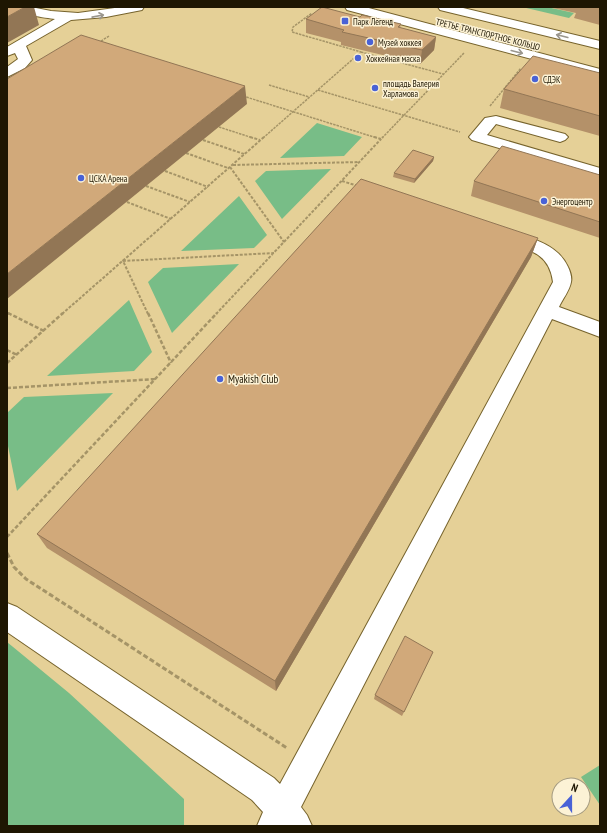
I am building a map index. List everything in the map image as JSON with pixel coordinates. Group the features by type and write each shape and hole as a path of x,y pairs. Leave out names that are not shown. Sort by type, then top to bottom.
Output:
{"main road":[{"path":"18,7 44,15 68,18 94,17 138,7"},
{"path":"54,16 72,11 77,7"},
{"path":"351,7 600,73"},
{"name":"ТРЕТЬЕ ТРАНСПОРТНОЕ КОЛЬЦО","path":"376,7 600,61"},
{"name":"ТРЕТЬЕ ТРАНСПОРТНОЕ КОЛЬЦО","path":"444,7 600,45"},
{"path":"458,7 472,14"},
{"path":"7,52 68,18"},
{"path":"7,72 20,65 25,60 19,45"},
{"path":"560,137 502,120 490,121 478,137 600,173"},
{"path":"284,821 309,762 562,282 562,275 557,262 543,249 493,232"},
{"path":"547,310 600,330"},
{"path":"7,616 263,789 284,821"}],"path":[{"path":"312,13 293,27 292,32 443,74"},
{"path":"94,45 109,36"},
{"path":"7,363 361,52"},
{"path":"7,537 464,52"},
{"path":"492,120 487,114 487,109 524,64"},
{"path":"270,85 310,97"},
{"path":"318,90 478,137"},
{"path":"240,95 381,140"},
{"path":"219,127 260,140"},
{"path":"203,140 245,154"},
{"path":"186,153 230,167 360,162"},
{"path":"230,167 284,242"},
{"path":"165,171 208,186"},
{"path":"342,181 363,188"},
{"path":"146,186 190,202"},
{"path":"127,202 171,219"},
{"path":"123,261 274,253"},
{"path":"123,261 171,362"},
{"path":"7,313 44,331"},
{"path":"7,350 17,354"},
{"path":"7,388 156,379"},
{"path":"7,553 14,567 26,579 309,762"}],"green space":[{"path":"522,7 547,7 574,13 569,18"},
{"path":"317,123 362,137 344,156 280,158"},
{"path":"331,169 282,219 255,181 266,171"},
{"path":"239,196 267,235 254,248 181,251"},
{"path":"239,264 172,333 148,282 163,268"},
{"path":"129,300 152,352 134,371 47,376"},
{"path":"113,393 17,491 7,441 7,413 24,397"},
{"path":"7,642 69,693 184,799 184,826 7,826"},
{"path":"600,765 600,805 591,792 591,777 581,777"}],"building":[{"path":"7,7 25,7 7,17"},
{"path":"322,7 360,17 362,15 401,24 398,27 436,37 422,50 342,32 344,30 306,19"},
{"name":"ЦСКА Арена","path":"81,35 245,86 7,274 7,79"},
{"path":"533,56 600,73 600,116 504,89"},
{"name":"Энергоцентр","path":"502,146 600,175 600,222 474,181"},
{"path":"413,150 434,157 415,179 394,173"},
{"path":"361,179 538,238 275,681 37,534"},
{"path":"405,636 433,652 404,712 375,695"}],"place":[{"name":"Парк Легенд","path":"345,21"},
{"name":"Музей хоккея","path":"370,42"},
{"name":"Хоккейная маска","path":"358,58"},
{"name":"СДЭК","path":"535,79"},
{"name":"площадь Валерия Харламова","path":"375,88"},
{"name":"ЦСКА Арена","path":"81,178"},
{"name":"Энергоцентр","path":"544,201"},
{"name":"Myakish Club","path":"220,379"}]}
